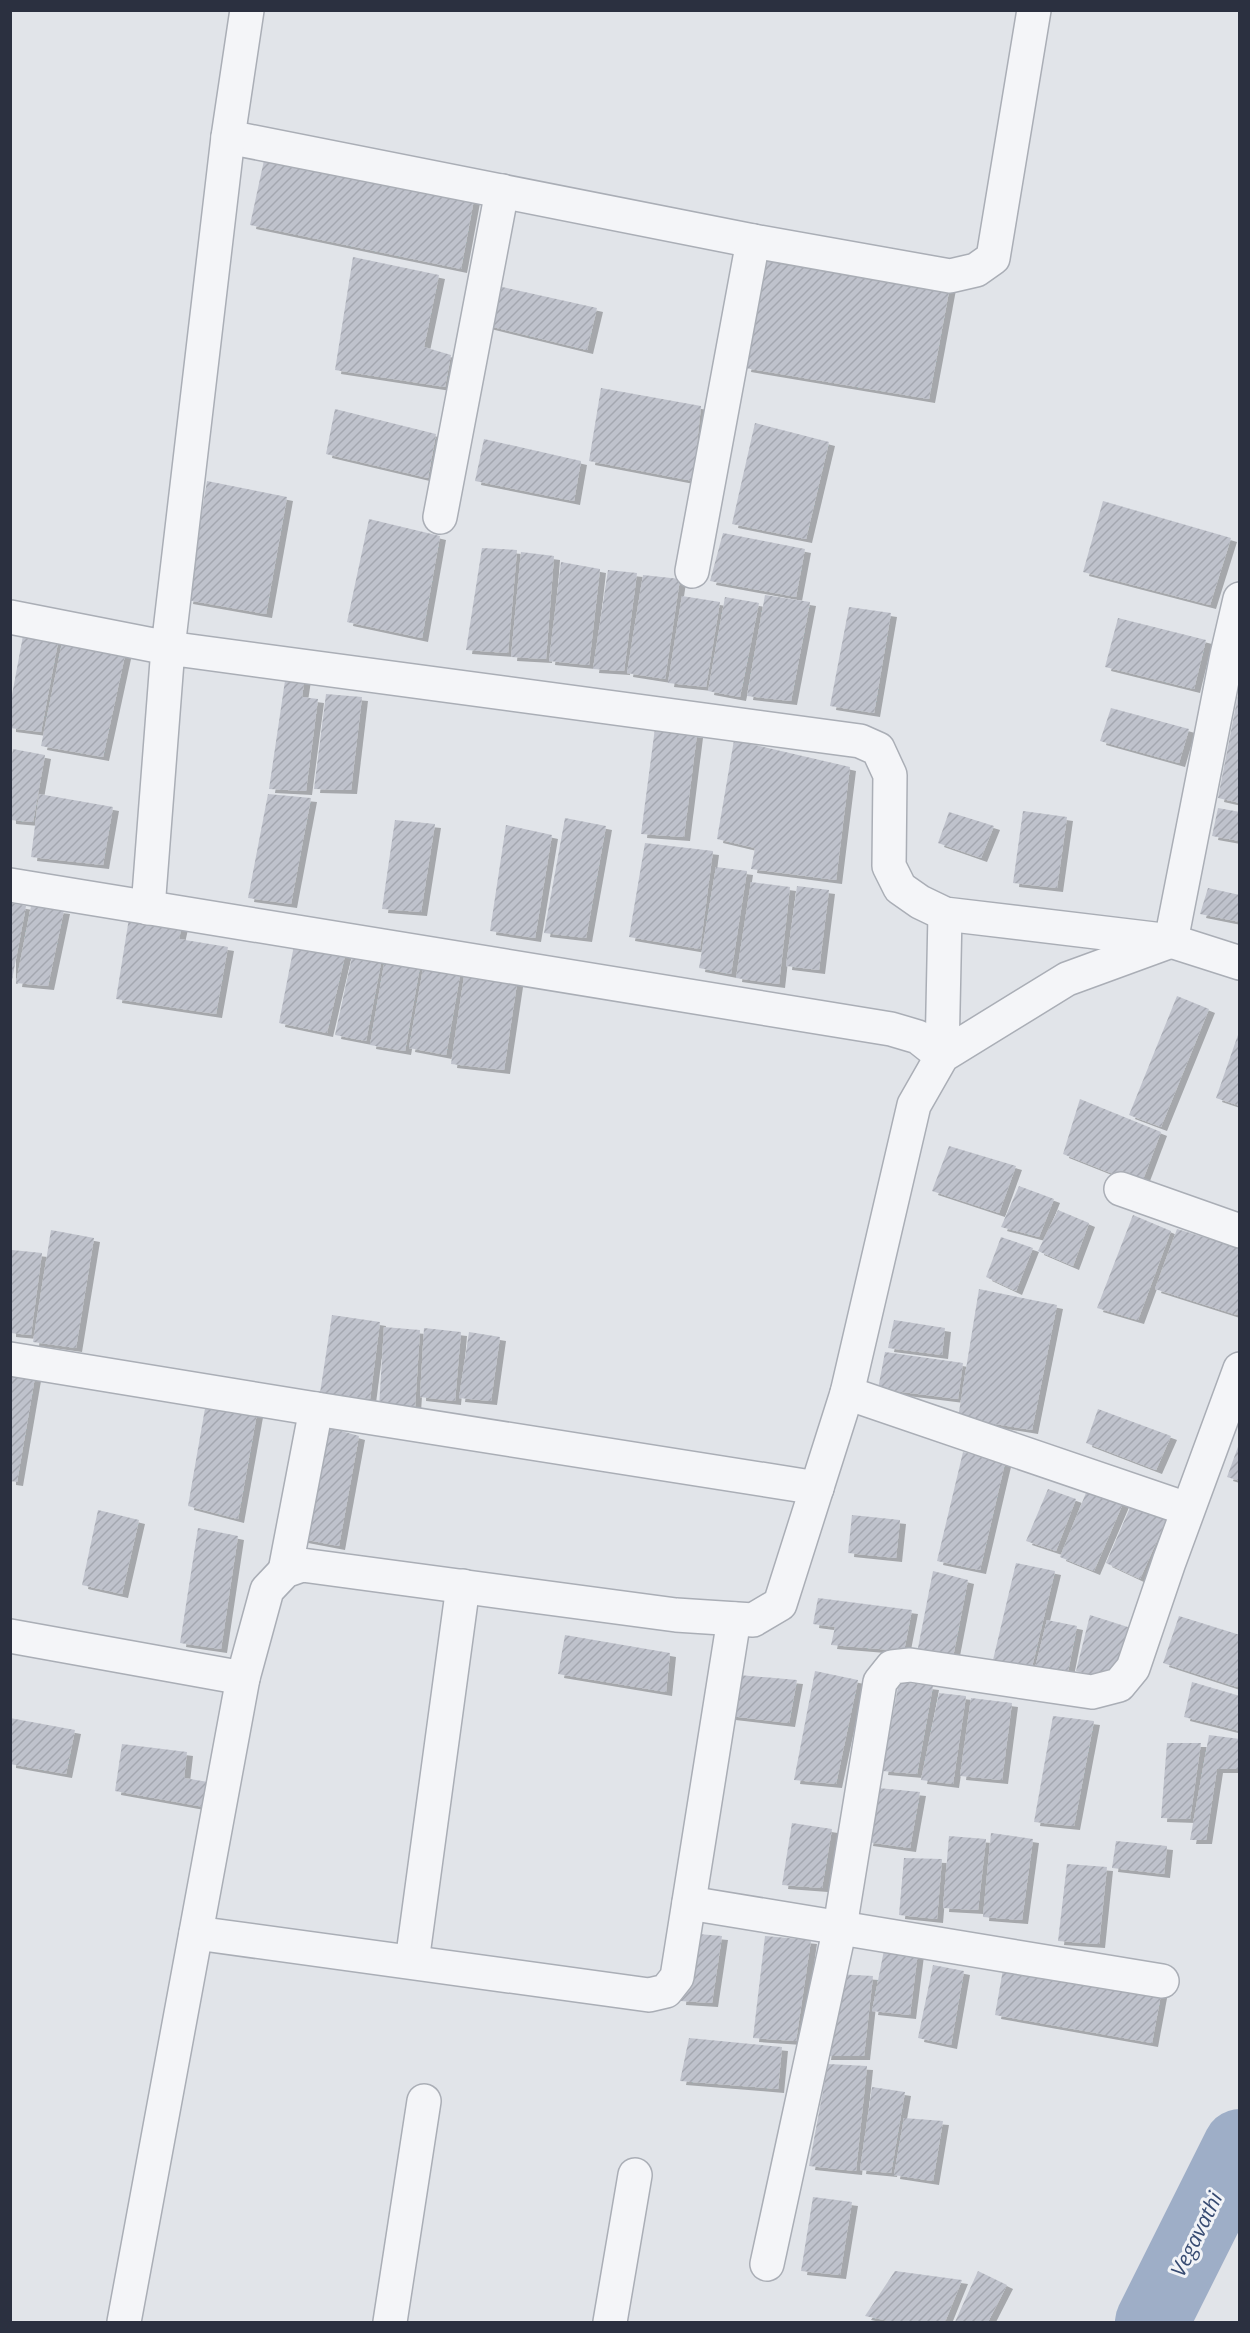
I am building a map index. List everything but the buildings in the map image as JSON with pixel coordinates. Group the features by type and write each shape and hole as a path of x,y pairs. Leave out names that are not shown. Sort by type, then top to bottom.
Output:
{"street":[{"path":"228,137 753,241 950,276 976,270 993,258 1034,10"},
{"path":"148,908 168,648 244,11"},
{"path":"440,517 502,191"},
{"path":"692,571 753,241"},
{"path":"1171,941 1233,656 1239,599"},
{"path":"10,617 168,648 860,741 878,749 890,775 890,866 900,888 920,902 945,914 1171,941 1239,963"},
{"path":"10,885 891,1029 918,1037 942,1056"},
{"path":"124,2322 243,1678 267,1590 285,1571 302,1565 676,1615 753,1620 780,1604 847,1393 914,1105 942,1056 945,914"},
{"path":"942,1056 1067,979 1171,941"},
{"path":"1121,1189 1239,1231"},
{"path":"10,1359 817,1488"},
{"path":"767,2264 840,1927 880,1682 892,1667 910,1665 1092,1692 1119,1685 1133,1668 1187,1509 1239,1369"},
{"path":"847,1393 1187,1509"},
{"path":"285,1571 316,1409"},
{"path":"412,1962 463,1586"},
{"path":"196,1933 650,1995 666,1991 677,1977 734,1619"},
{"path":"10,1636 243,1678"},
{"path":"689,1903 1162,1982"},
{"path":"390,2322 424,2101"},
{"path":"610,2322 635,2175"}],"waterway":[{"name":"Vegavathi","path":"1152,2322 1240,2146"}]}
